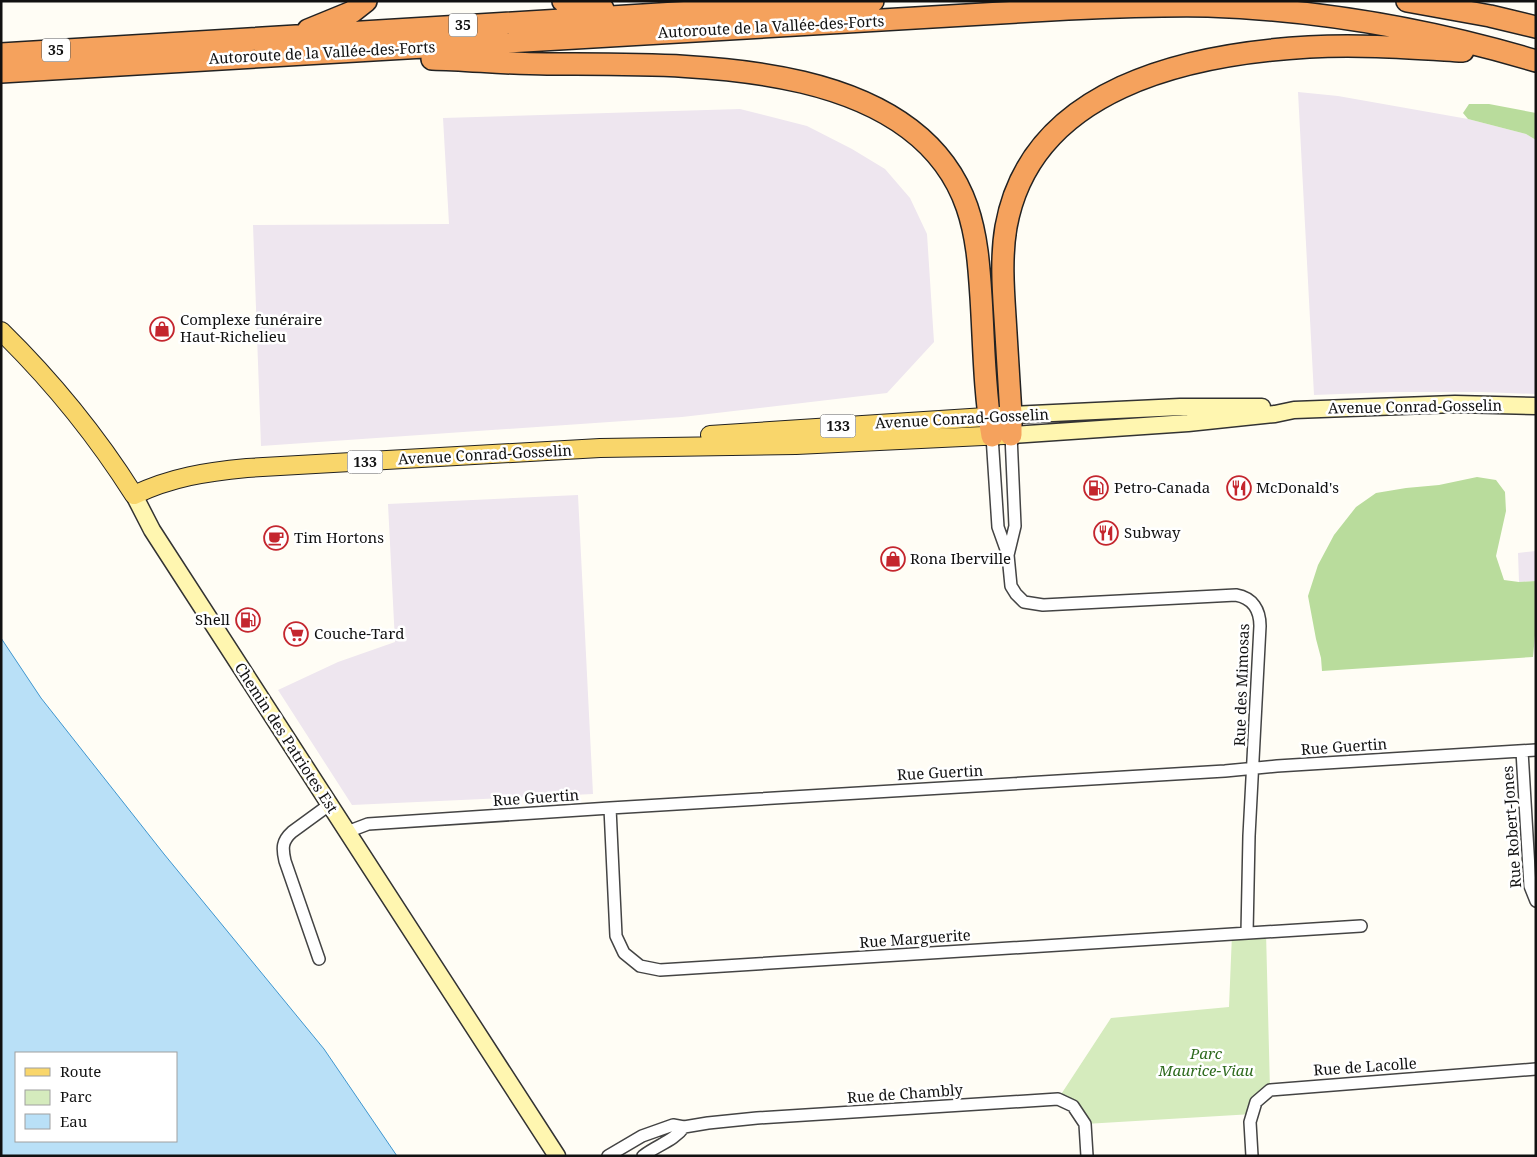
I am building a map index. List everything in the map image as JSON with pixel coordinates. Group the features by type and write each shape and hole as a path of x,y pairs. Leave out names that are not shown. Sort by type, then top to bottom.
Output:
{"highway":[{"path":"294,36 352,12 366,1"},
{"path":"563,1 632,15"},
{"name":"Autoroute de la Vallée-des-Forts","path":"1,54 873,1"},
{"path":"1407,1 1490,16 1536,27"},
{"name":"Autoroute de la Vallée-des-Forts","path":"1,72 1068,9 1184,6 1264,10 1359,20 1444,37 1536,61"},
{"path":"1001,426 1003,275 1006,227 1017,188 1034,156 1052,134 1075,115 1102,97 1149,76 1199,61 1246,53 1310,47 1362,46 1513,54"},
{"path":"322,53 540,64 679,66 738,71 816,85 872,106 907,127 929,146 950,172 966,204 977,247 1001,426"}],"main road":[{"name":"Chemin des Patriotes Est","path":"1,331 46,376 80,417 134,495"},
{"name":"Avenue Conrad-Gosselin","path":"134,495 153,486 176,479 228,470 600,448 687,437 1001,426"}],"street":[{"name":"Avenue Conrad-Gosselin","path":"1001,426 1197,423 1294,410 1455,404 1536,406"},
{"name":"Rue des Mimosas","path":"1001,426 1015,526 1008,555"},
{"name":"Rue des Mimosas","path":"1001,426 998,527 1008,555 1011,586 1020,598 1029,604 1052,604 1232,595 1241,596 1252,602 1258,610 1260,618 1249,836 1247,933"},
{"name":"Chemin des Patriotes Est","path":"134,495 152,530 557,1156"},
{"name":"Rue Guertin","path":"347,832 368,824 1536,750"},
{"name":"Rue Robert-Jones","path":"1522,751 1530,886 1536,901"},
{"path":"318,959 285,861 282,846 292,832 329,805"},
{"name":"Rue Marguerite","path":"610,808 616,936 624,953 640,966 660,970 1361,926"},
{"name":"Rue de Lacolle","path":"1252,1156 1250,1122 1256,1102 1270,1090 1536,1069"},
{"name":"Rue de Chambly","path":"608,1156 642,1136 673,1125 684,1127 757,1118 1058,1099 1073,1106 1085,1124 1087,1156"},
{"path":"644,1156 678,1136 684,1127"}],"shaded area":[{"path":"1298,92 1338,96 1468,119 1526,134 1536,140 1536,394 1393,392 1314,395"},
{"path":"740,109 807,126 852,149 885,169 910,198 927,234 934,342 887,393 682,417 261,446 253,225 449,224 443,118"},
{"path":"578,495 593,794 352,805 278,690 338,662 395,642 388,504"},
{"path":"1536,551 1536,581 1519,582 1518,553"}],"green space":[{"path":"1469,104 1489,104 1536,113 1536,140 1526,134 1468,119 1463,113"},
{"path":"1477,477 1496,480 1505,492 1506,511 1496,556 1504,580 1519,582 1536,581 1536,624 1533,657 1322,671 1308,596 1318,565 1334,535 1356,507 1376,493 1439,485"},
{"name":"Parc Maurice-Viau","path":"1266,932 1270,1090 1253,1114 1085,1124 1058,1099 1111,1018 1229,1007 1232,934"}],"water":[{"path":"1,638 41,698 164,854 324,1049 397,1156 1,1156"}],"place":[{"name":"Complexe funéraire Haut-Richelieu","path":"162,329"},
{"name":"Petro-Canada","path":"1096,488"},
{"name":"McDonald's","path":"1239,488"},
{"name":"Subway","path":"1106,533"},
{"name":"Tim Hortons","path":"276,538"},
{"name":"Rona Iberville","path":"893,559"},
{"name":"Shell","path":"248,620"},
{"name":"Couche-Tard","path":"296,634"}]}
